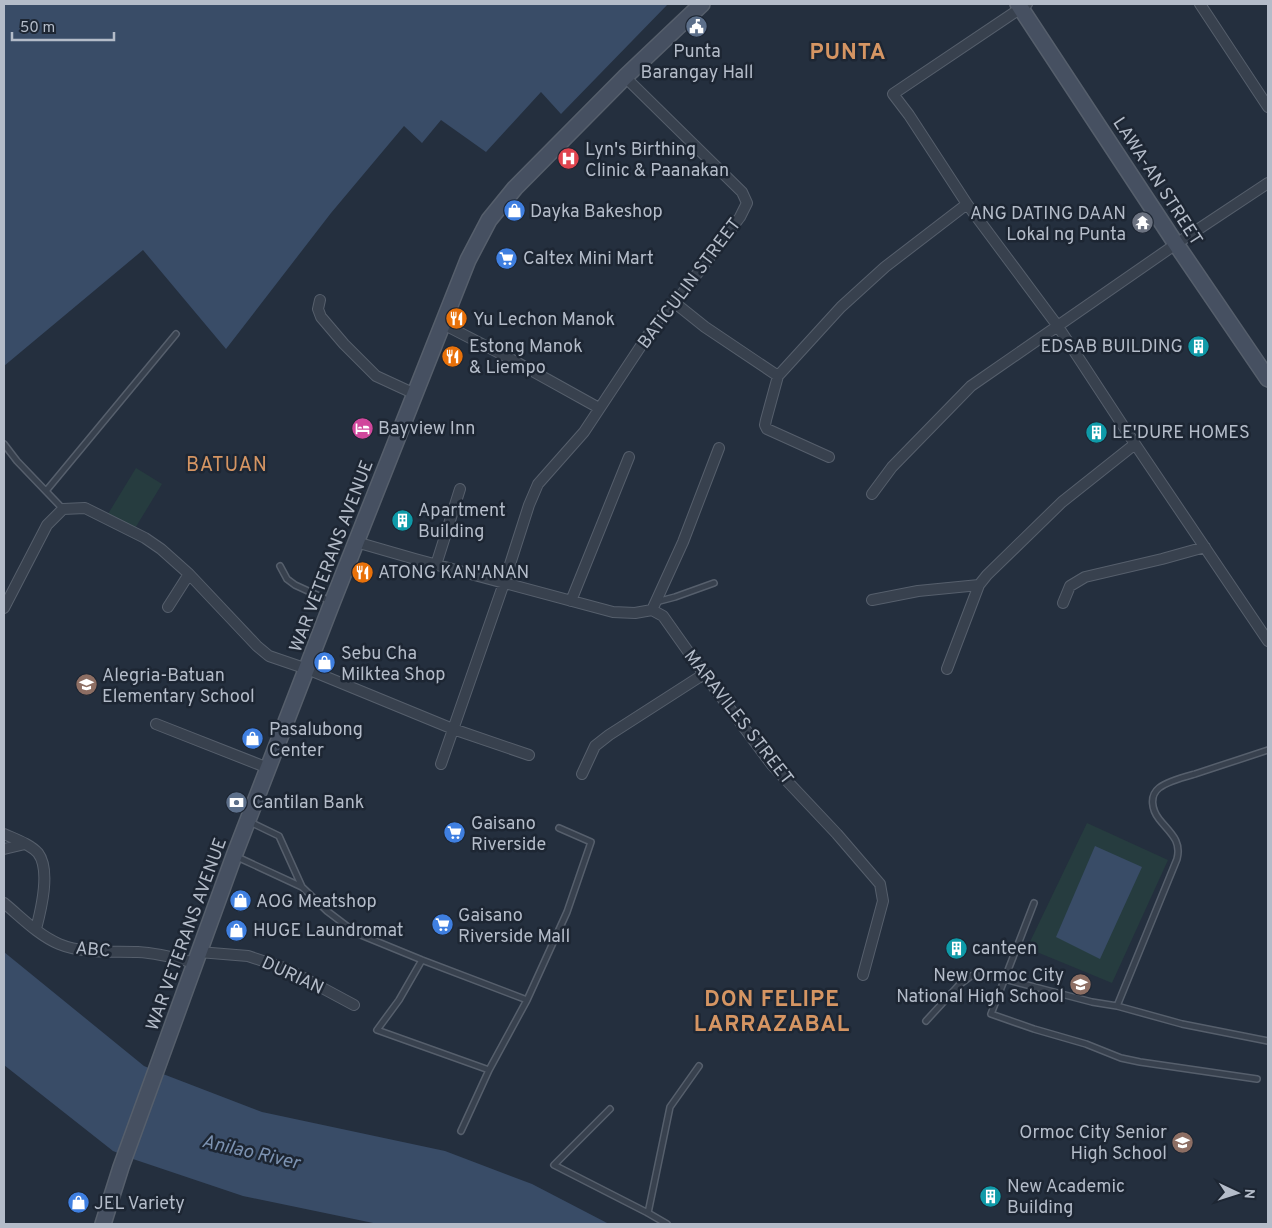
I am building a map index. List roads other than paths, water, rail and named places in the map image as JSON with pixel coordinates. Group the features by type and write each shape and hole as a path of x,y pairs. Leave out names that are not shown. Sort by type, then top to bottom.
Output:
{"main road":[{"name":"WAR VETERANS AVENUE","path":"103,1224 121,1166 234,856 468,260 489,220 515,188 702,4"},
{"name":"LAWA-AN STREET","path":"1022,5 1176,244 1268,379"}],"street":[{"path":"1200,4 1268,107"},
{"path":"1022,5 893,94 909,115 967,204 1057,325 1268,641"},
{"name":"BATICULIN STREET","path":"440,764 454,729 529,505 538,484 584,432 660,317 675,303 740,217 747,203 742,192 625,78"},
{"path":"872,494 892,467 971,386 1057,325 1268,183"},
{"path":"830,457 766,429 766,420 778,376 841,307 885,267 967,204"},
{"path":"320,300 318,309 321,317 376,376 415,394"},
{"path":"675,303 741,353 778,376"},
{"path":"443,324 599,408"},
{"path":"947,669 979,585 987,575 1062,502 1135,444"},
{"path":"356,542 613,612 635,613 654,606 683,542 719,448"},
{"path":"571,601 630,457"},
{"path":"436,565 460,489"},
{"path":"4,608 47,526 62,509 85,508 145,538 161,549 189,574 257,646 269,656 454,729 529,755"},
{"path":"1063,603 1070,586 1085,577 1205,547"},
{"path":"168,608 189,574"},
{"path":"872,600 918,591 979,585"},
{"name":"MARAVILES STREET","path":"654,606 667,621 772,766 838,834 880,884 883,901 863,975"},
{"path":"582,774 595,746 704,674"},
{"path":"156,724 268,768"},
{"path":"4,834 37,852 42,861 44,873 42,898 36,929"},
{"path":"4,849 25,844"},
{"name":"ABC","path":"4,903 48,939 72,948 197,957"},
{"name":"DURIAN","path":"197,957 248,956 287,969 354,1005"}],"lane":[{"path":"46,491 176,334"},
{"path":"4,444 17,462 62,509"},
{"path":"280,566 287,579 295,585 332,603"},
{"path":"654,606 714,583"},
{"path":"1117,1006 1179,851 1174,839 1152,807 1158,788 1174,780 1268,750"},
{"path":"248,821 279,836 302,887"},
{"path":"461,1131 503,1042 527,1000 567,912 591,842 559,828"},
{"path":"234,856 302,887 327,911 356,933 527,1000"},
{"path":"1034,903 991,1014 1086,1044 1125,1059 1257,1079"},
{"path":"422,960 398,1000 376,1030 489,1070"},
{"path":"926,1020 959,985 971,976 981,974 1092,1002 1117,1006 1182,1024 1268,1041"},
{"path":"648,1213 670,1108 699,1066"},
{"path":"610,1109 554,1165 667,1224"}],"water":[{"path":"4,4 668,4 561,114 541,92 486,152 441,120 422,143 404,126 331,213 226,349 143,250 4,366"},
{"path":"1095,846 1142,867 1100,959 1056,937"},
{"name":"Anilao River","path":"4,952 144,1066 262,1112 445,1151 532,1184 609,1224 378,1224 243,1196 113,1151 4,1065"}],"place":[{"name":"Punta Barangay Hall","path":"697,26"},
{"name":"Lyn's Birthing Clinic & Paanakan","path":"569,159"},
{"name":"Dayka Bakeshop","path":"514,211"},
{"name":"ANG DATING DAAN Lokal ng Punta","path":"1142,223"},
{"name":"Caltex Mini Mart","path":"507,258"},
{"name":"Yu Lechon Manok","path":"457,319"},
{"name":"EDSAB BUILDING","path":"1199,346"},
{"name":"Estong Manok & Liempo","path":"453,356"},
{"name":"Bayview Inn","path":"362,428"},
{"name":"LE'DURE HOMES","path":"1096,432"},
{"name":"Apartment Building","path":"402,520"},
{"name":"ATONG KAN'ANAN","path":"362,572"},
{"name":"Sebu Cha Milktea Shop","path":"325,663"},
{"name":"Alegria-Batuan Elementary School","path":"86,685"},
{"name":"Pasalubong Center","path":"253,739"},
{"name":"Cantilan Bank","path":"236,802"},
{"name":"Gaisano Riverside","path":"455,833"},
{"name":"AOG Meatshop","path":"240,901"},
{"name":"Gaisano Riverside Mall","path":"442,925"},
{"name":"HUGE Laundromat","path":"237,930"},
{"name":"canteen","path":"956,948"},
{"name":"New Ormoc City National High School","path":"1080,985"},
{"name":"Ormoc City Senior High School","path":"1183,1142"},
{"name":"New Academic Building","path":"991,1196"},
{"name":"JEL Variety","path":"78,1203"}],"district":[{"name":"PUNTA","path":"848,51"},
{"name":"BATUAN","path":"227,464"},
{"name":"DON FELIPE LARRAZABAL","path":"772,1010"}]}
